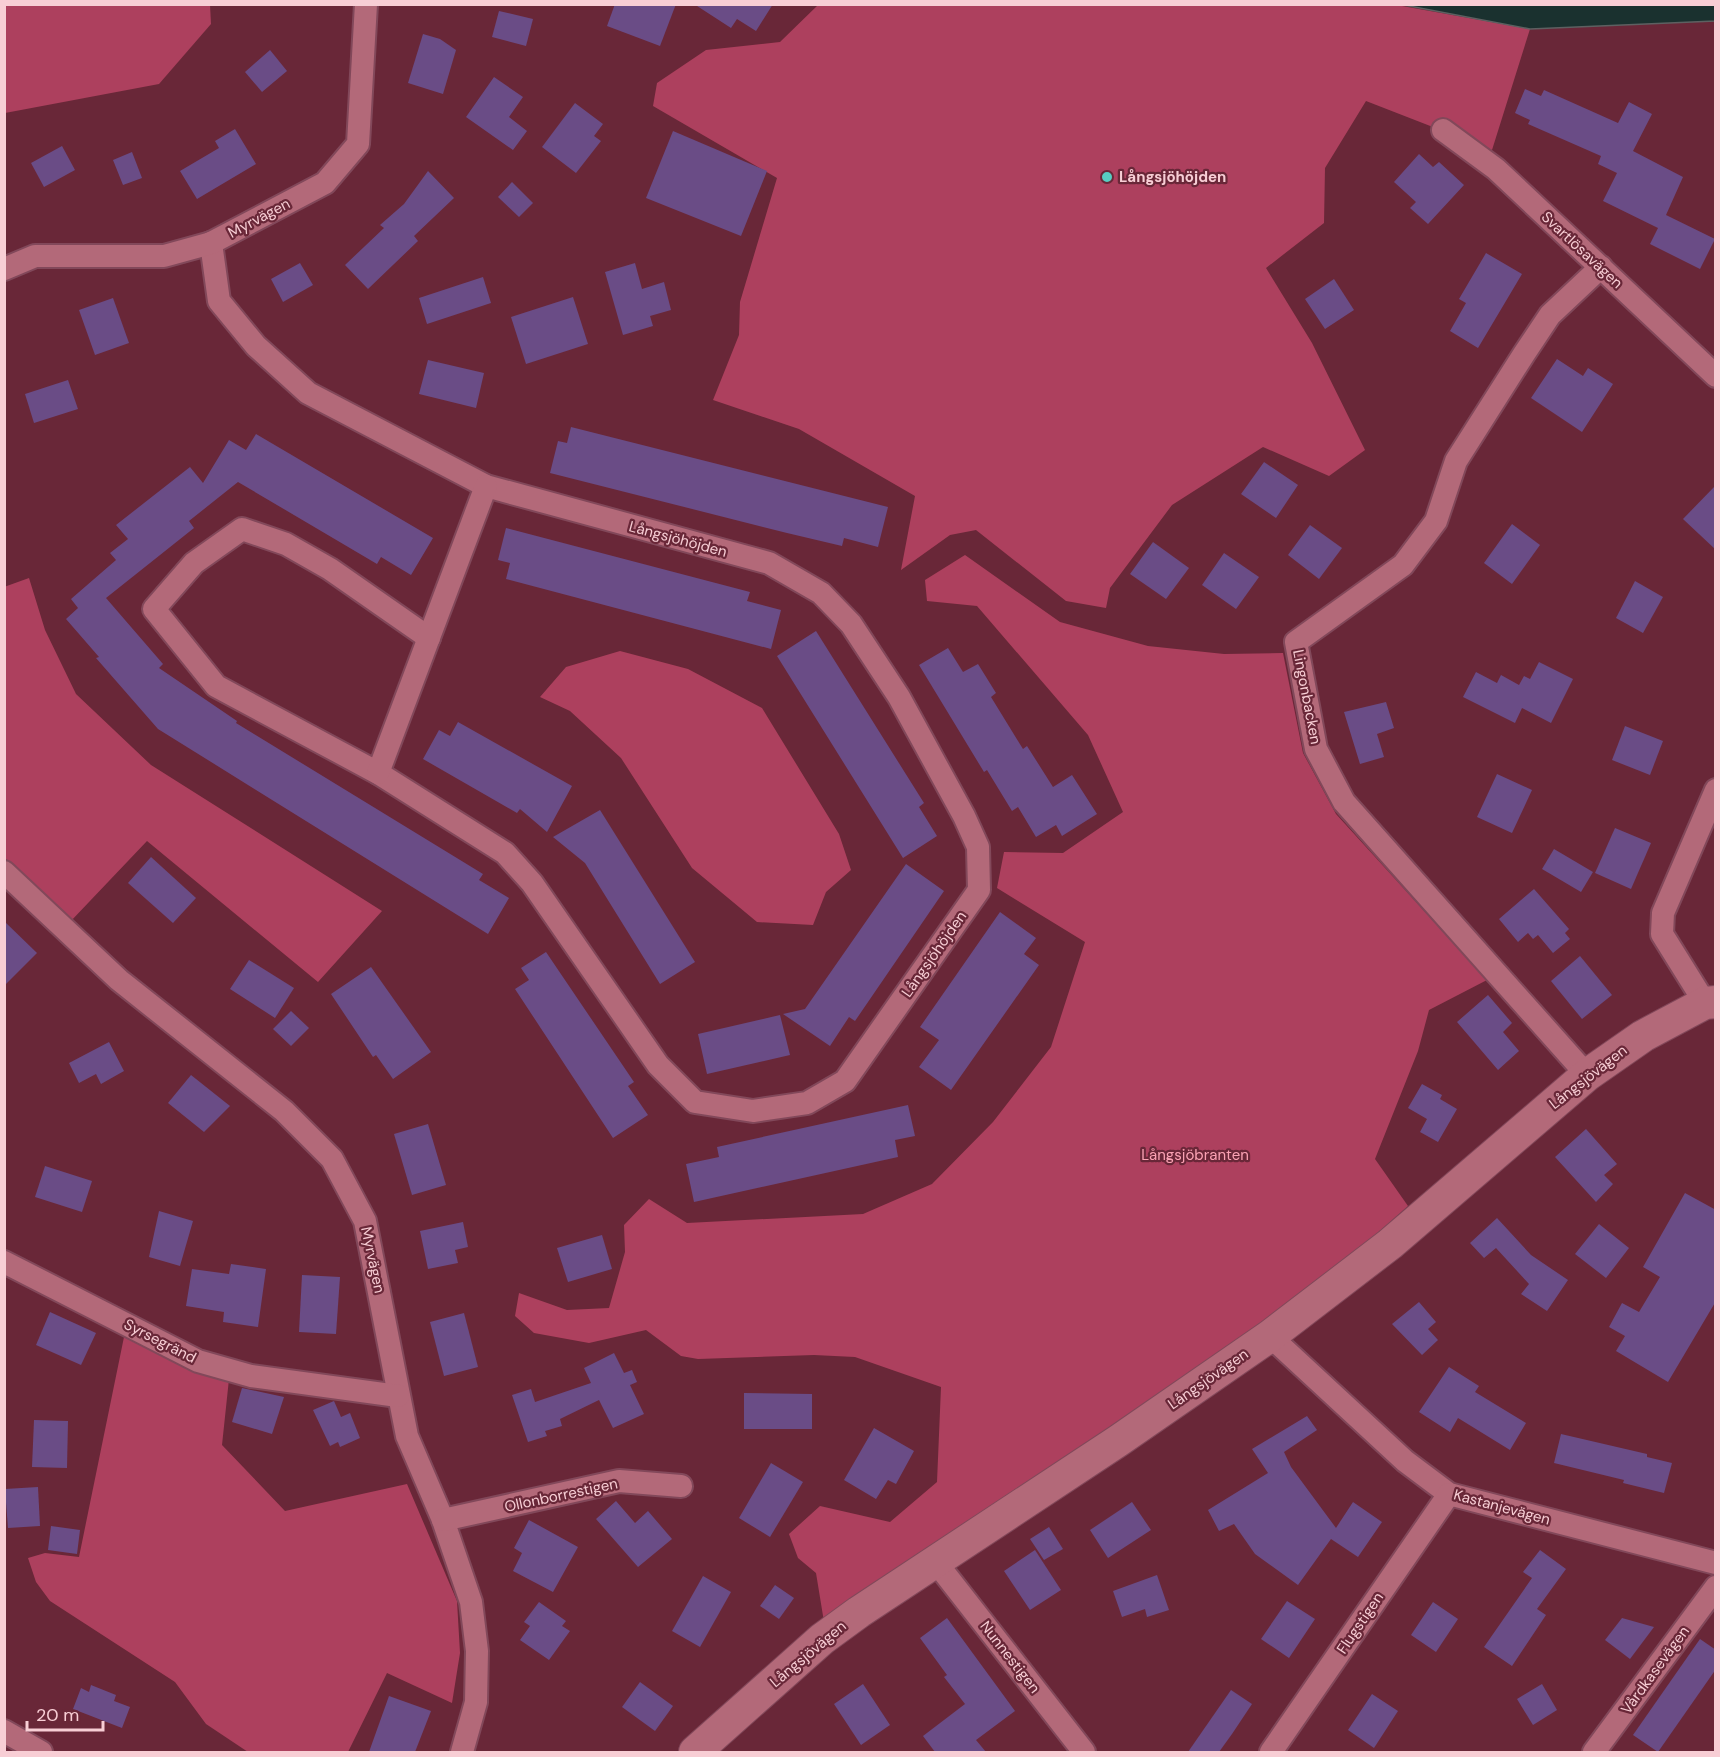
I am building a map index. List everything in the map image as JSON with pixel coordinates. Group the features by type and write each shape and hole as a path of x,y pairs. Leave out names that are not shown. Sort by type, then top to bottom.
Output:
{"street":[{"name":"Myrvägen","path":"4,269 35,256 164,256 211,243 325,183 358,144 366,4"},
{"name":"Svartlösavägen","path":"1443,130 1496,169 1716,376"},
{"name":"Långsjöhöjden","path":"211,243 219,301 256,346 308,393 486,486 769,563 821,593 851,624 899,697 964,816 978,847 979,890 845,1081 807,1103 796,1105 753,1111 695,1102 658,1065 532,883 505,853 378,773 216,686 153,609 194,563 242,529 286,544 330,569 429,638"},
{"name":"Lingonbacken","path":"1587,1075 1344,802 1316,749 1296,642 1402,565 1436,521 1456,461 1550,315 1601,267"},
{"path":"378,773 486,486"},
{"path":"1710,1002 1662,934 1664,913 1716,790"},
{"name":"Myrvägen","path":"4,872 119,980 284,1111 332,1159 365,1221 398,1396 408,1436 443,1520 471,1602 477,1651 476,1702 462,1752"},
{"name":"Långsjövägen","path":"695,1752 822,1639 935,1561 1118,1441 1270,1336 1390,1244 1587,1075 1643,1036 1710,1002"},
{"name":"Syrsegränd","path":"4,1262 198,1361 251,1376 398,1396"},
{"name":"Kastanjevägen","path":"1270,1336 1405,1461 1449,1494 1716,1563"},
{"name":"Ollonborrestigen","path":"443,1520 619,1481 681,1486"},
{"name":"Flugstigen","path":"1271,1752 1449,1494"},
{"name":"Nunnestigen","path":"935,1561 1084,1752"},
{"name":"Vårdkasevägen","path":"1594,1752 1716,1587"},
{"path":"4,1731 41,1752"}],"green space":[{"path":"1391,4 1530,29 1492,150 1366,101 1325,168 1324,223 1266,268 1312,343 1365,450 1329,476 1263,447 1172,505 1110,588 1106,608 1066,601 976,530 950,535 901,570 915,496 799,429 713,400 739,335 740,302 777,178 653,106 657,83 706,50 780,42 818,5"},
{"path":"4,5 210,5 211,24 159,84 5,113"},
{"name":"Långsjöbranten","path":"965,555 1060,622 1148,646 1224,654 1283,653 1303,753 1336,814 1487,980 1429,1010 1418,1051 1375,1159 1408,1206 1267,1331 825,1628 816,1573 798,1558 789,1534 820,1506 890,1522 937,1482 941,1387 855,1357 814,1355 698,1359 681,1356 646,1330 589,1343 534,1333 515,1316 519,1293 567,1310 609,1308 625,1252 624,1225 649,1199 687,1223 863,1214 932,1184 993,1122 1051,1047 1085,942 997,888 1004,852 1063,853 1123,812 1088,735 977,606 927,601 925,580"},
{"path":"29,578 45,630 76,694 151,765 382,911 318,982 147,841 70,922 5,858 4,587"},
{"path":"620,651 688,669 762,708 839,834 851,870 826,892 813,925 757,922 692,868 621,758 570,711 540,697 566,667"},
{"path":"124,1337 199,1372 229,1379 222,1445 285,1511 407,1484 457,1601 460,1653 452,1703 387,1673 348,1752 248,1752 206,1724 175,1682 50,1601 36,1582 28,1558 45,1553 79,1557"}],"water":[{"path":"1404,5 1715,5 1715,21 1530,29"}],"building":[{"path":"615,4 676,4 660,46 607,26"},
{"path":"694,4 773,4 756,31 737,19 731,28"},
{"path":"499,11 533,19 526,46 492,37"},
{"path":"423,34 440,39 456,50 443,94 408,83"},
{"path":"270,50 287,71 262,92 245,72"},
{"path":"494,77 523,97 509,117 527,131 513,150 466,117"},
{"path":"1525,89 1541,96 1544,90 1618,123 1629,102 1652,114 1633,151 1683,177 1666,215 1715,239 1700,269 1650,244 1658,228 1603,201 1617,173 1598,164 1601,156 1528,124 1530,120 1515,113"},
{"path":"575,103 603,124 594,136 601,141 576,173 542,147"},
{"path":"235,129 256,164 197,199 180,171 219,148 215,141"},
{"path":"673,131 767,171 741,236 646,198"},
{"path":"62,146 75,170 44,187 31,163"},
{"path":"132,152 142,178 123,185 113,160"},
{"path":"1419,154 1433,167 1439,162 1464,185 1428,224 1410,208 1416,202 1394,182"},
{"path":"428,171 454,198 414,236 418,241 368,289 345,265 384,228 380,225 404,204"},
{"path":"512,182 533,203 519,217 498,197"},
{"path":"1486,253 1522,274 1478,348 1450,331 1466,303 1459,299"},
{"path":"300,263 313,285 283,302 271,279"},
{"path":"635,263 642,289 664,282 671,310 650,316 653,326 623,335 605,272"},
{"path":"483,277 491,303 427,324 419,298"},
{"path":"1334,279 1354,310 1325,329 1305,299"},
{"path":"573,297 588,344 526,364 511,317"},
{"path":"113,298 129,343 95,355 79,310"},
{"path":"1557,359 1583,376 1588,368 1613,384 1582,432 1531,398"},
{"path":"428,360 484,373 476,408 419,394"},
{"path":"68,380 78,409 34,423 25,394"},
{"path":"571,427 888,507 878,547 844,538 842,546 550,473 558,441 567,443"},
{"path":"256,434 433,538 411,575 381,557 377,564 238,482 189,521 194,528 106,598 163,664 159,668 237,721 236,723 483,874 479,880 509,898 488,934 158,729 96,658 99,657 66,619 78,608 71,599 116,560 110,553 128,539 116,525 190,467 203,483 229,440 246,450"},
{"path":"1264,462 1298,485 1276,518 1241,494"},
{"path":"1716,485 1716,550 1683,519"},
{"path":"1512,524 1540,545 1512,584 1484,563"},
{"path":"1310,525 1342,548 1319,579 1288,555"},
{"path":"506,528 750,592 747,601 781,610 771,649 506,579 510,563 498,560"},
{"path":"1153,542 1189,568 1166,599 1130,574"},
{"path":"1224,553 1259,577 1236,609 1202,585"},
{"path":"1635,581 1663,597 1643,633 1616,618"},
{"path":"816,631 924,803 919,807 937,836 903,858 777,656"},
{"path":"948,648 963,672 978,664 996,693 991,697 1023,749 1027,746 1053,787 1072,775 1097,814 1062,836 1056,825 1036,837 1018,807 1012,811 987,770 984,772 919,665"},
{"path":"1539,662 1573,679 1551,723 1522,708 1515,723 1463,697 1476,672 1497,683 1501,675 1519,685 1524,676 1530,679"},
{"path":"1386,702 1394,728 1377,734 1384,757 1360,764 1344,712"},
{"path":"458,722 572,786 547,832 520,809 517,813 423,759 439,730 450,736"},
{"path":"1625,726 1663,741 1650,775 1612,760"},
{"path":"1497,774 1532,790 1512,833 1477,817"},
{"path":"600,810 695,962 660,984 585,863 553,837"},
{"path":"1615,828 1651,843 1631,889 1595,873"},
{"path":"1554,849 1593,872 1581,892 1542,869"},
{"path":"151,857 196,898 173,923 128,883"},
{"path":"906,864 944,891 855,1021 849,1017 830,1046 783,1014 805,1009"},
{"path":"1534,889 1569,929 1565,933 1570,939 1553,953 1538,935 1533,939 1528,933 1518,942 1499,919"},
{"path":"1000,912 1036,938 1024,954 1039,965 951,1090 919,1067 939,1040 920,1027"},
{"path":"4,921 37,953 4,986"},
{"path":"546,952 634,1082 628,1086 648,1115 613,1138 515,989 529,980 521,968"},
{"path":"1580,956 1612,995 1582,1019 1551,981"},
{"path":"249,960 294,988 275,1018 230,989"},
{"path":"371,967 431,1052 393,1079 376,1055 373,1057 331,994"},
{"path":"1488,995 1512,1023 1503,1032 1519,1051 1498,1070 1457,1022"},
{"path":"291,1011 309,1028 291,1046 273,1029"},
{"path":"780,1015 790,1055 707,1074 698,1034"},
{"path":"109,1042 124,1071 101,1084 96,1074 79,1083 69,1063"},
{"path":"191,1075 230,1106 204,1132 168,1103"},
{"path":"1422,1084 1442,1095 1440,1099 1457,1109 1438,1142 1420,1132 1427,1119 1408,1108"},
{"path":"908,1105 915,1136 895,1140 898,1157 694,1202 686,1164 719,1157 717,1147"},
{"path":"428,1124 446,1185 412,1195 394,1134"},
{"path":"1586,1129 1617,1164 1604,1175 1613,1184 1596,1202 1555,1157"},
{"path":"45,1166 92,1181 82,1212 35,1197"},
{"path":"1685,1193 1716,1210 1716,1301 1668,1382 1616,1351 1625,1336 1609,1327 1622,1303 1639,1312 1660,1277 1643,1267"},
{"path":"159,1211 193,1221 180,1266 149,1257"},
{"path":"1497,1218 1531,1255 1568,1280 1547,1311 1521,1294 1529,1284 1496,1248 1484,1258 1470,1243"},
{"path":"463,1222 468,1247 455,1250 458,1263 428,1269 420,1231"},
{"path":"1599,1224 1629,1248 1606,1278 1575,1254"},
{"path":"602,1235 612,1269 568,1282 557,1248"},
{"path":"231,1264 266,1269 258,1327 223,1322 224,1312 186,1306 192,1269 229,1274"},
{"path":"302,1275 340,1277 336,1334 299,1332"},
{"path":"1419,1302 1436,1322 1428,1329 1438,1340 1422,1355 1392,1324"},
{"path":"50,1312 96,1333 81,1365 36,1345"},
{"path":"464,1313 478,1367 444,1376 430,1322"},
{"path":"614,1353 624,1373 632,1370 637,1382 630,1385 644,1414 613,1428 599,1400 560,1419 562,1426 545,1431 547,1436 528,1442 512,1395 531,1389 535,1402 591,1383 584,1368"},
{"path":"1449,1367 1479,1386 1475,1392 1526,1423 1510,1450 1458,1418 1450,1432 1419,1412"},
{"path":"242,1388 284,1397 272,1434 232,1422"},
{"path":"744,1393 812,1394 812,1429 744,1429"},
{"path":"334,1401 341,1417 350,1413 360,1438 340,1447 338,1442 330,1446 313,1410"},
{"path":"1307,1416 1317,1430 1284,1452 1291,1467 1336,1528 1353,1502 1382,1522 1358,1557 1331,1539 1298,1585 1255,1554 1234,1524 1219,1531 1208,1510 1268,1473 1252,1449"},
{"path":"34,1420 68,1421 67,1468 32,1467"},
{"path":"874,1428 914,1451 896,1484 888,1480 876,1499 844,1480"},
{"path":"1561,1434 1647,1454 1647,1457 1672,1463 1664,1493 1623,1483 1624,1480 1554,1463"},
{"path":"771,1463 803,1482 770,1537 739,1518"},
{"path":"38,1487 40,1526 8,1528 5,1489"},
{"path":"616,1501 635,1523 648,1511 672,1539 638,1567 596,1519"},
{"path":"1132,1502 1151,1530 1108,1558 1090,1530"},
{"path":"529,1520 578,1547 553,1592 513,1571 522,1553 514,1548"},
{"path":"51,1526 80,1530 77,1554 48,1550"},
{"path":"1049,1527 1063,1549 1044,1560 1030,1539"},
{"path":"1035,1550 1061,1590 1030,1610 1004,1571"},
{"path":"1540,1550 1566,1569 1537,1609 1546,1615 1512,1666 1484,1647 1532,1578 1523,1572"},
{"path":"1157,1575 1169,1610 1147,1617 1145,1609 1122,1617 1113,1591"},
{"path":"703,1576 731,1592 700,1647 672,1631"},
{"path":"775,1585 794,1598 779,1619 760,1606"},
{"path":"1287,1601 1315,1619 1289,1658 1261,1639"},
{"path":"539,1602 566,1621 562,1626 570,1631 549,1660 520,1640 530,1626 524,1622"},
{"path":"1433,1602 1458,1619 1436,1652 1411,1635"},
{"path":"947,1618 1015,1711 976,1740 986,1752 935,1752 923,1736 965,1704 944,1677 947,1675 920,1638"},
{"path":"1622,1618 1654,1627 1630,1659 1605,1640"},
{"path":"1700,1639 1716,1650 1716,1669 1658,1752 1633,1735"},
{"path":"640,1682 673,1706 655,1731 622,1707"},
{"path":"863,1684 890,1725 861,1745 834,1704"},
{"path":"1542,1684 1557,1710 1533,1725 1517,1699"},
{"path":"91,1685 116,1695 114,1701 130,1707 122,1728 73,1709 81,1688 89,1692"},
{"path":"1231,1690 1252,1704 1232,1734 1219,1752 1188,1752"},
{"path":"1372,1694 1398,1711 1374,1748 1348,1730"},
{"path":"389,1696 431,1711 415,1752 369,1752"}],"place":[{"name":"Långsjöhöjden","path":"1107,177"}]}
